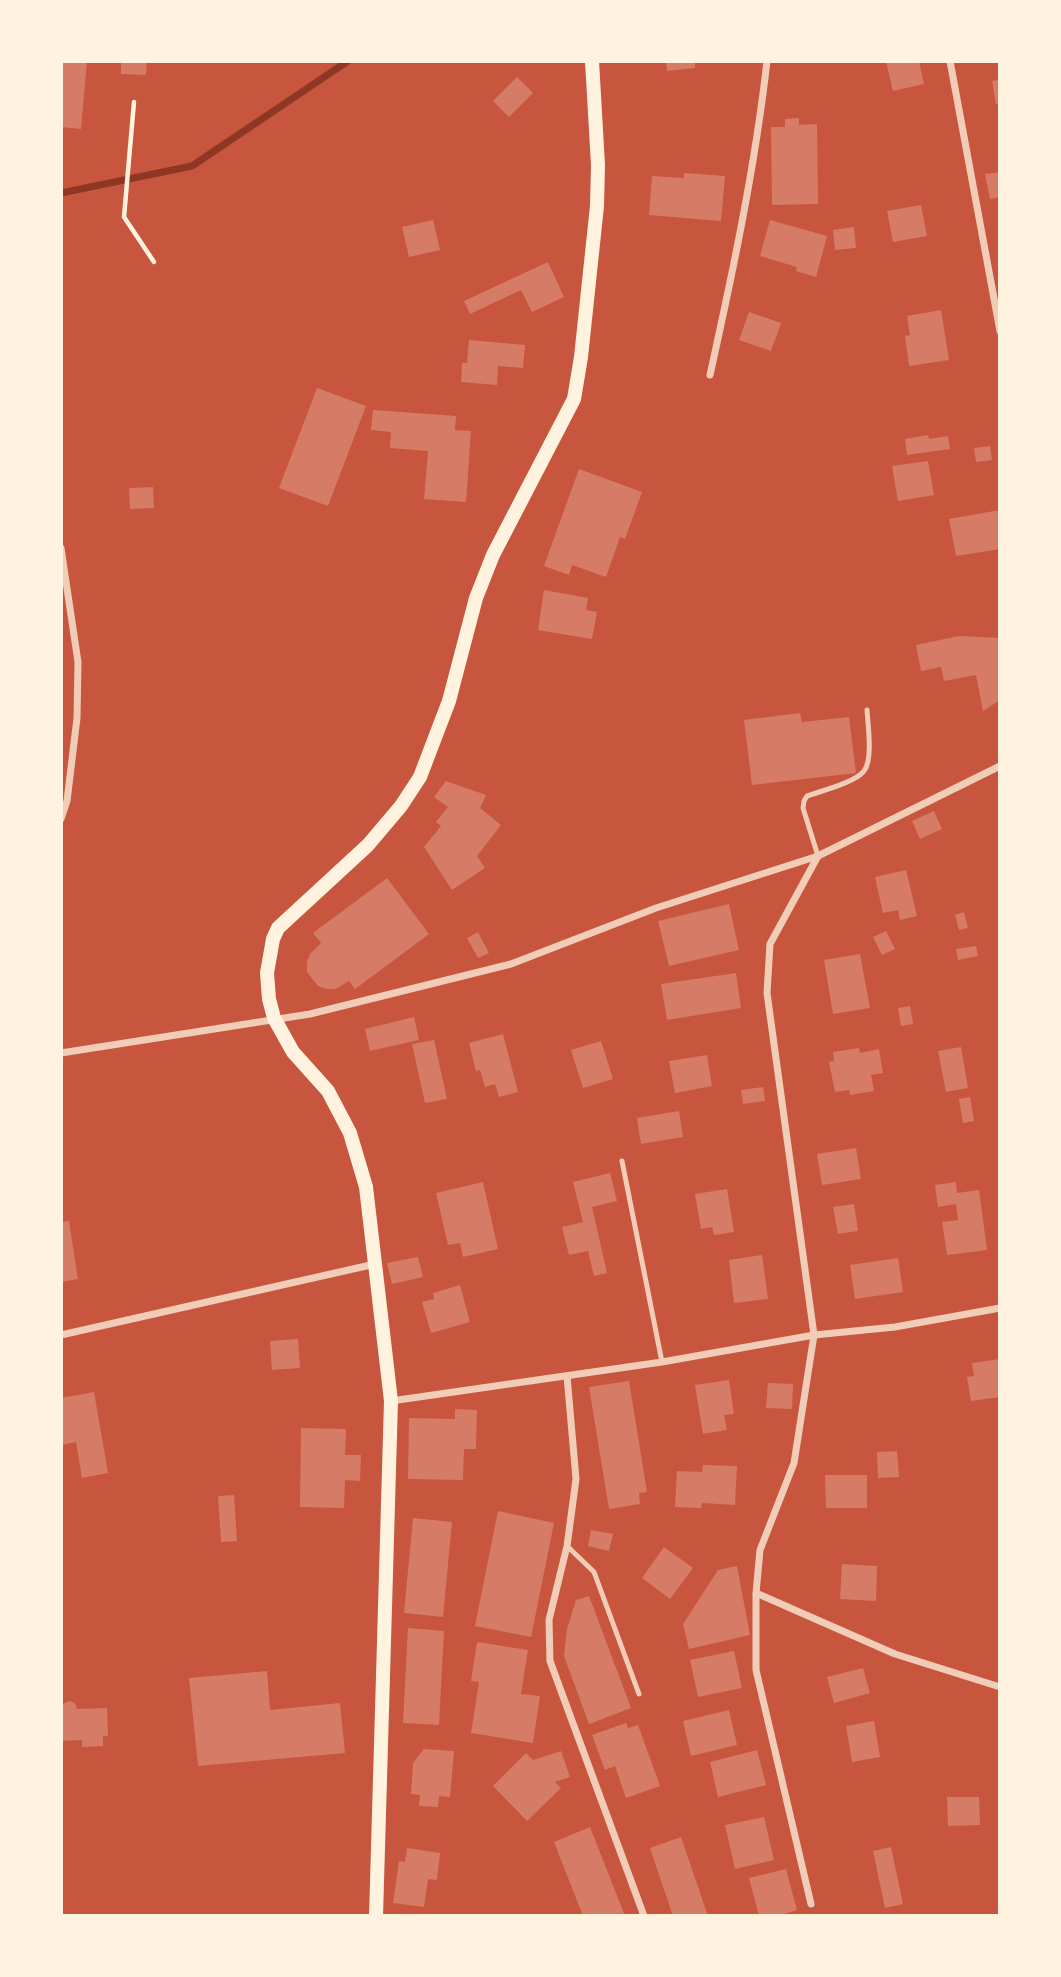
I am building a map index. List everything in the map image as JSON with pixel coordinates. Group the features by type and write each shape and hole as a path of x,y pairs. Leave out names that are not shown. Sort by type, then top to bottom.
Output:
{"main road":[{"path":"376,1916 391,1401 366,1187 350,1133 328,1091 293,1052 274,1018 267,973 273,939 284,921 368,845 401,806 419,777 449,701 476,598 493,555 574,399 597,206 598,164 592,61"}],"street":[{"path":"709,375 741,234 760,119 766,61"},
{"path":"950,61 1000,331"},
{"path":"61,548 78,662 77,718 67,801 61,819"},
{"path":"61,1053 310,1014 510,964 656,908 818,856 1000,766"},
{"path":"811,1904 756,1670 756,1593 760,1550 793,1463 814,1335 766,993 770,944 818,856"},
{"path":"61,1335 375,1264"},
{"path":"391,1401 662,1362 814,1335 895,1327 1000,1308"},
{"path":"567,1376 576,1479 567,1546 549,1619 550,1661 644,1916"},
{"path":"756,1593 895,1654 1000,1687"}],"lane":[{"path":"818,856 803,808 804,800 807,796 859,776 866,770 869,760 867,710"},
{"path":"622,1161 662,1362"},
{"path":"567,1546 594,1572 639,1694"}],"path":[{"path":"134,102 124,218 154,262"}],"building":[{"path":"61,61 87,61 81,129 61,127"},
{"path":"121,61 147,61 146,75 121,74"},
{"path":"666,61 695,61 695,68 667,71"},
{"path":"886,61 919,61 924,84 893,91"},
{"path":"517,77 533,93 509,117 493,101"},
{"path":"1000,79 1000,104 996,104 992,81"},
{"path":"799,118 799,125 817,124 818,204 772,205 771,127 785,127 785,119"},
{"path":"1000,172 1000,197 990,199 985,174"},
{"path":"684,173 725,176 721,221 649,215 652,176 684,178"},
{"path":"921,205 927,236 893,242 887,211"},
{"path":"433,220 440,250 409,257 402,227"},
{"path":"770,220 827,236 816,277 796,271 797,267 760,256"},
{"path":"854,227 856,248 835,250 833,230"},
{"path":"548,262 564,297 532,312 521,290 470,314 464,301"},
{"path":"941,310 949,360 909,366 905,336 910,335 907,316"},
{"path":"749,312 781,323 771,351 739,340"},
{"path":"469,340 525,345 523,368 498,366 497,385 461,382 462,363 467,363"},
{"path":"317,388 366,406 328,506 279,488"},
{"path":"373,410 456,416 455,430 471,431 466,502 424,499 428,451 390,448 391,432 371,430"},
{"path":"928,435 929,439 948,436 950,449 907,455 905,439"},
{"path":"990,446 992,460 976,462 974,448"},
{"path":"928,461 934,495 898,501 892,466"},
{"path":"579,469 642,492 625,539 620,537 606,577 572,565 569,575 544,566"},
{"path":"153,487 154,508 130,509 129,488"},
{"path":"1000,510 1000,549 956,556 949,519"},
{"path":"544,590 588,598 586,610 597,612 592,639 538,630"},
{"path":"959,636 1000,638 1000,700 983,711 976,675 944,681 941,667 921,671 916,645"},
{"path":"800,713 802,722 849,717 856,773 752,785 744,720"},
{"path":"446,781 486,795 480,808 501,825 477,856 485,868 452,890 424,847 441,826 436,822 448,807 434,797"},
{"path":"934,811 942,829 920,839 912,821"},
{"path":"906,870 917,916 900,920 898,910 883,913 875,877"},
{"path":"387,878 429,934 355,989 349,981 336,989 318,986 307,972 310,954 321,943 313,933"},
{"path":"729,904 739,950 669,966 658,921"},
{"path":"964,912 968,928 959,930 955,915"},
{"path":"886,931 895,949 882,955 873,937"},
{"path":"478,932 489,953 478,958 467,938"},
{"path":"976,946 978,956 958,960 956,949"},
{"path":"860,954 870,1008 833,1014 824,960"},
{"path":"736,973 741,1008 667,1020 661,984"},
{"path":"910,1006 913,1024 901,1026 898,1008"},
{"path":"414,1017 419,1040 370,1051 365,1029"},
{"path":"503,1034 518,1092 499,1097 495,1084 485,1087 480,1070 476,1071 469,1043"},
{"path":"434,1040 447,1099 425,1103 412,1044"},
{"path":"601,1041 613,1079 583,1088 571,1050"},
{"path":"961,1047 968,1088 946,1092 938,1051"},
{"path":"859,1048 860,1053 879,1049 883,1073 871,1075 874,1091 850,1095 849,1090 835,1092 829,1062 834,1061 833,1052"},
{"path":"707,1055 712,1086 675,1093 669,1061"},
{"path":"763,1087 765,1101 743,1104 741,1090"},
{"path":"970,1097 974,1121 963,1123 959,1099"},
{"path":"679,1111 683,1137 641,1144 637,1118"},
{"path":"856,1148 861,1179 822,1185 817,1154"},
{"path":"610,1173 617,1201 592,1207 607,1273 594,1276 588,1251 569,1255 562,1227 583,1222 573,1182"},
{"path":"483,1182 498,1249 463,1257 460,1243 448,1245 436,1193"},
{"path":"956,1182 957,1193 979,1190 987,1250 947,1255 942,1222 958,1220 956,1204 938,1207 935,1185"},
{"path":"727,1189 734,1232 714,1235 712,1227 701,1229 695,1194"},
{"path":"854,1204 858,1231 838,1234 833,1207"},
{"path":"69,1221 78,1279 61,1282 61,1222"},
{"path":"762,1255 768,1299 734,1303 729,1260"},
{"path":"418,1257 423,1277 392,1284 387,1263"},
{"path":"898,1258 903,1292 855,1299 850,1265"},
{"path":"460,1285 470,1322 431,1333 422,1302 434,1299 433,1293"},
{"path":"298,1339 300,1368 272,1370 270,1341"},
{"path":"1000,1359 1000,1397 971,1401 967,1377 974,1376 972,1363"},
{"path":"729,1380 734,1414 724,1415 727,1430 703,1434 695,1385"},
{"path":"629,1381 647,1492 639,1493 640,1504 609,1509 589,1387"},
{"path":"768,1383 793,1384 792,1409 766,1408"},
{"path":"94,1392 108,1473 82,1478 76,1442 61,1445 61,1398"},
{"path":"455,1409 477,1410 476,1449 464,1449 463,1480 408,1479 409,1418 455,1419"},
{"path":"301,1428 346,1429 345,1455 361,1455 360,1481 345,1480 344,1508 300,1507"},
{"path":"897,1451 899,1477 878,1478 877,1452"},
{"path":"703,1465 737,1466 735,1505 702,1503 701,1508 675,1507 677,1471 702,1472"},
{"path":"825,1475 867,1475 867,1508 826,1508"},
{"path":"234,1495 237,1541 221,1542 218,1496"},
{"path":"498,1511 554,1523 531,1637 475,1626"},
{"path":"413,1518 452,1522 443,1617 404,1613"},
{"path":"591,1530 613,1534 609,1551 588,1546"},
{"path":"664,1547 693,1568 670,1599 642,1578"},
{"path":"842,1564 877,1566 876,1601 840,1599"},
{"path":"737,1566 750,1635 689,1649 683,1624 718,1570"},
{"path":"589,1596 631,1708 589,1724 564,1656 567,1629 576,1600"},
{"path":"408,1628 444,1631 439,1725 403,1723"},
{"path":"477,1642 528,1650 521,1694 540,1696 533,1743 471,1733 479,1682 471,1681"},
{"path":"734,1651 742,1688 698,1697 690,1660"},
{"path":"863,1668 870,1693 834,1703 827,1677"},
{"path":"267,1671 270,1710 340,1703 345,1753 198,1766 189,1678"},
{"path":"69,1701 75,1703 77,1709 107,1708 108,1736 103,1736 103,1746 82,1747 82,1740 62,1741 61,1709 63,1704"},
{"path":"729,1710 737,1745 691,1756 683,1721"},
{"path":"874,1721 880,1757 852,1762 846,1726"},
{"path":"626,1723 628,1728 638,1725 660,1786 626,1798 615,1766 605,1770 592,1735"},
{"path":"424,1749 454,1751 450,1797 439,1796 438,1807 419,1806 420,1795 411,1794 413,1763"},
{"path":"757,1750 766,1785 718,1797 710,1762"},
{"path":"561,1751 570,1777 555,1782 561,1788 527,1821 493,1786 526,1753 533,1760"},
{"path":"947,1797 979,1797 980,1825 948,1826"},
{"path":"764,1817 774,1860 735,1869 725,1825"},
{"path":"590,1827 625,1916 583,1916 554,1842"},
{"path":"681,1837 708,1916 673,1916 650,1848"},
{"path":"891,1847 903,1904 885,1908 873,1851"},
{"path":"407,1848 440,1853 437,1880 428,1879 424,1907 393,1903 399,1861 405,1862"},
{"path":"786,1869 797,1910 777,1916 759,1916 749,1878"}],"waterway":[{"path":"61,193 192,166 348,61"}]}
